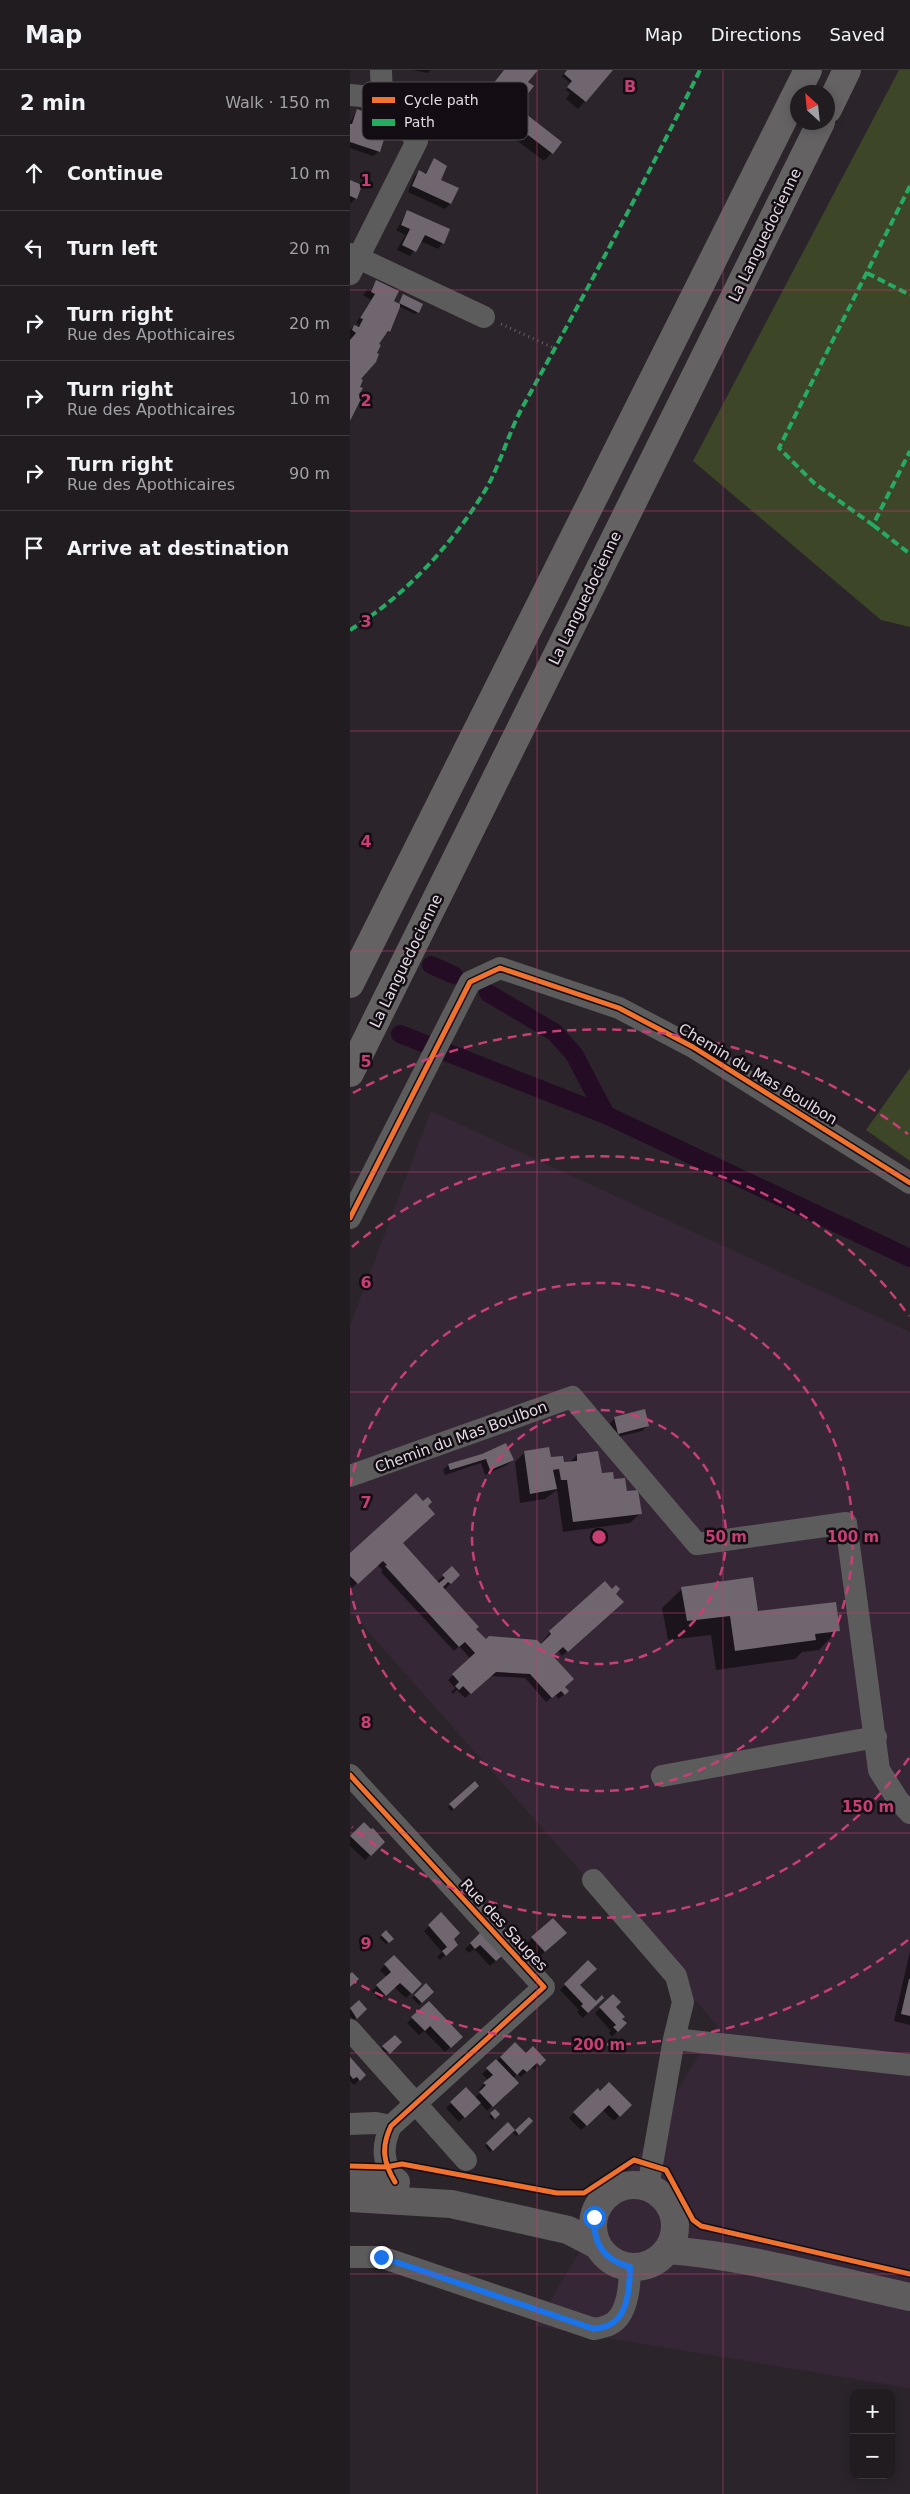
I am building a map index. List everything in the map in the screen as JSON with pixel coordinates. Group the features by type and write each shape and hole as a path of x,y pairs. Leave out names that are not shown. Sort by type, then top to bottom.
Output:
{"highway":[{"path":"350,984 808,70"},
{"path":"835,95 847,70"},
{"name":"La Languedocienne","path":"350,1073 817,130"}],"main road":[{"path":"350,2179 444,2188 572,2211 599,2204"},
{"path":"634,2185 648,2187 659,2193 668,2202 673,2213 671,2238 657,2260 644,2266 630,2267 617,2263 605,2256 597,2245 593,2231 594,2217 599,2204 608,2194 620,2187 634,2185"},
{"path":"350,2198 451,2204 568,2230 597,2245"},
{"path":"671,2238 688,2231 910,2282"},
{"path":"671,2238 700,2252 910,2298"}],"street":[{"path":"415,140 417,142 353,261 484,317"},
{"name":"Chemin du Mas Boulbon","path":"350,1218 470,982 500,968 619,1008 693,1047 910,1183"},
{"name":"Chemin du Mas Boulbon","path":"350,1476 572,1397 697,1544 846,1523 876,1737"},
{"path":"662,1776 876,1737 879,1770 898,1800 910,1813"},
{"name":"Rue des Sauges","path":"350,1776 544,1987 416,2102"},
{"path":"593,1880 676,1976 683,2002 674,2039 648,2187"},
{"path":"350,2030 466,2160"},
{"path":"674,2039 910,2065"},
{"path":"395,2182 386,2167 384,2139 391,2126 416,2102"},
{"path":"350,2124 376,2123 391,2126"},
{"path":"350,2257 381,2257 594,2329 611,2325 623,2312 630,2279 630,2267"}],"path":[{"path":"484,317 556,349"}],"shaded area":[{"path":"431,1111 910,1332 910,2388 535,2326 717,2025 350,1611 350,1326"}],"green space":[{"path":"899,70 910,70 910,627 881,620 693,461"},
{"path":"910,1068 910,1161 866,1130"}],"building":[{"path":"504,70 538,70 528,82 494,82"},
{"path":"567,70 613,70 586,102 567,87 572,81 564,74"},
{"path":"528,82 534,86 528,94"},
{"path":"357,109 362,111 362,140 384,140 380,152 350,142 350,124 352,124"},
{"path":"528,115 562,142 553,154 528,135"},
{"path":"434,158 447,166 441,180 459,188 451,204 412,186 419,170 426,174"},
{"path":"350,180 362,185 357,199 350,196"},
{"path":"407,210 450,229 444,244 425,235 416,252 402,245 410,229 401,225"},
{"path":"376,280 399,291 394,301 400,304 400,307 390,332 388,331 379,344 381,345 377,353 379,354 376,362 361,379 363,380 360,387 363,388 359,395 362,397 350,421 350,340 356,333 352,330 354,325 359,327 363,319 360,318 375,294 371,292"},
{"path":"403,294 423,304 419,313 399,303"},
{"path":"645,1409 649,1426 618,1434 614,1417"},
{"path":"506,1443 514,1460 490,1470 486,1459 450,1470 448,1464 482,1454"},
{"path":"549,1447 551,1457 563,1456 564,1462 577,1461 577,1454 598,1451 602,1473 613,1472 614,1479 625,1478 627,1491 638,1490 642,1514 573,1522 567,1480 561,1480 559,1469 553,1470 557,1489 530,1494 524,1451"},
{"path":"416,1493 423,1501 428,1497 432,1502 428,1506 435,1514 403,1543 439,1583 445,1578 442,1575 452,1566 460,1575 451,1584 448,1582 443,1587 479,1627 476,1629 486,1639 489,1636 537,1640 541,1644 551,1634 549,1631 605,1581 612,1589 616,1585 620,1589 616,1594 624,1602 568,1652 563,1647 553,1656 574,1679 565,1687 569,1691 565,1695 561,1691 552,1698 530,1674 496,1672 471,1694 463,1686 459,1690 455,1686 459,1682 452,1674 475,1653 465,1642 459,1647 385,1566 387,1565 383,1561 358,1584 350,1576 350,1553"},
{"path":"753,1577 758,1611 836,1602 840,1631 815,1634 816,1640 735,1651 730,1616 687,1621 681,1587"},
{"path":"475,1781 479,1786 454,1809 449,1804"},
{"path":"364,1822 371,1829 373,1828 385,1842 371,1856 350,1836"},
{"path":"441,1912 460,1933 454,1939 458,1945 446,1956 442,1951 447,1947 428,1925"},
{"path":"553,1918 567,1933 545,1952 531,1937"},
{"path":"386,1930 394,1939 389,1943 381,1935"},
{"path":"482,1931 503,1955 496,1961 480,1945 475,1949 470,1943"},
{"path":"394,1955 422,1984 412,1994 400,1983 386,1996 376,1985 391,1972 384,1964"},
{"path":"588,1960 597,1969 580,1985 596,2001 602,1995 604,1998 588,2013 581,2006 583,2004 564,1984"},
{"path":"352,1972 359,1979 350,1987 350,1974"},
{"path":"910,1979 910,2016 901,2014"},
{"path":"426,1983 434,1992 422,2003 414,1995"},
{"path":"613,1994 621,2002 616,2007 625,2017 622,2019 627,2023 618,2032 613,2027 616,2025 599,2007"},
{"path":"359,2000 367,2009 357,2019 350,2008"},
{"path":"429,2001 463,2037 451,2048 430,2026 425,2031 411,2017"},
{"path":"395,2035 402,2042 390,2054 382,2046"},
{"path":"515,2042 526,2053 533,2046 546,2060 540,2066 537,2063 527,2072 523,2069 517,2075 500,2057"},
{"path":"350,2057 366,2075 360,2081 357,2077 353,2079 350,2075"},
{"path":"496,2059 519,2083 493,2107 479,2092 486,2085 483,2083 493,2075 486,2068"},
{"path":"609,2082 632,2105 620,2117 609,2105 587,2126 573,2112 598,2088 600,2091"},
{"path":"466,2087 481,2103 465,2118 450,2102"},
{"path":"495,2109 500,2114 495,2119 490,2113"},
{"path":"529,2117 533,2121 519,2135 515,2130"},
{"path":"508,2122 515,2130 493,2151 486,2143"}],"waterway":[{"path":"431,965 454,975"},
{"path":"488,993 554,1032 574,1054 606,1115"},
{"path":"400,1034 606,1115 910,1258"}],"marked path":[{"path":"350,630 388,603 423,571 454,535 481,497 493,476 522,408 613,240 700,70"},
{"path":"910,186 779,448 814,483 873,525 910,451"},
{"path":"867,273 910,295"},
{"path":"873,525 910,554"}],"cycle path":[{"path":"350,1218 470,982 500,968 619,1008 693,1047 910,1183"},
{"path":"350,1775 544,1987 391,2126 386,2141 385,2154 388,2168 395,2182"},
{"path":"350,2166 386,2167 402,2164 557,2193 584,2193 634,2160 666,2170 693,2220 701,2226 910,2274"}],"route":[{"path":"381,2257 572,2324 594,2329 611,2325 623,2312 630,2279 630,2267 617,2263 605,2256 597,2245 593,2231 594,2217"}]}
